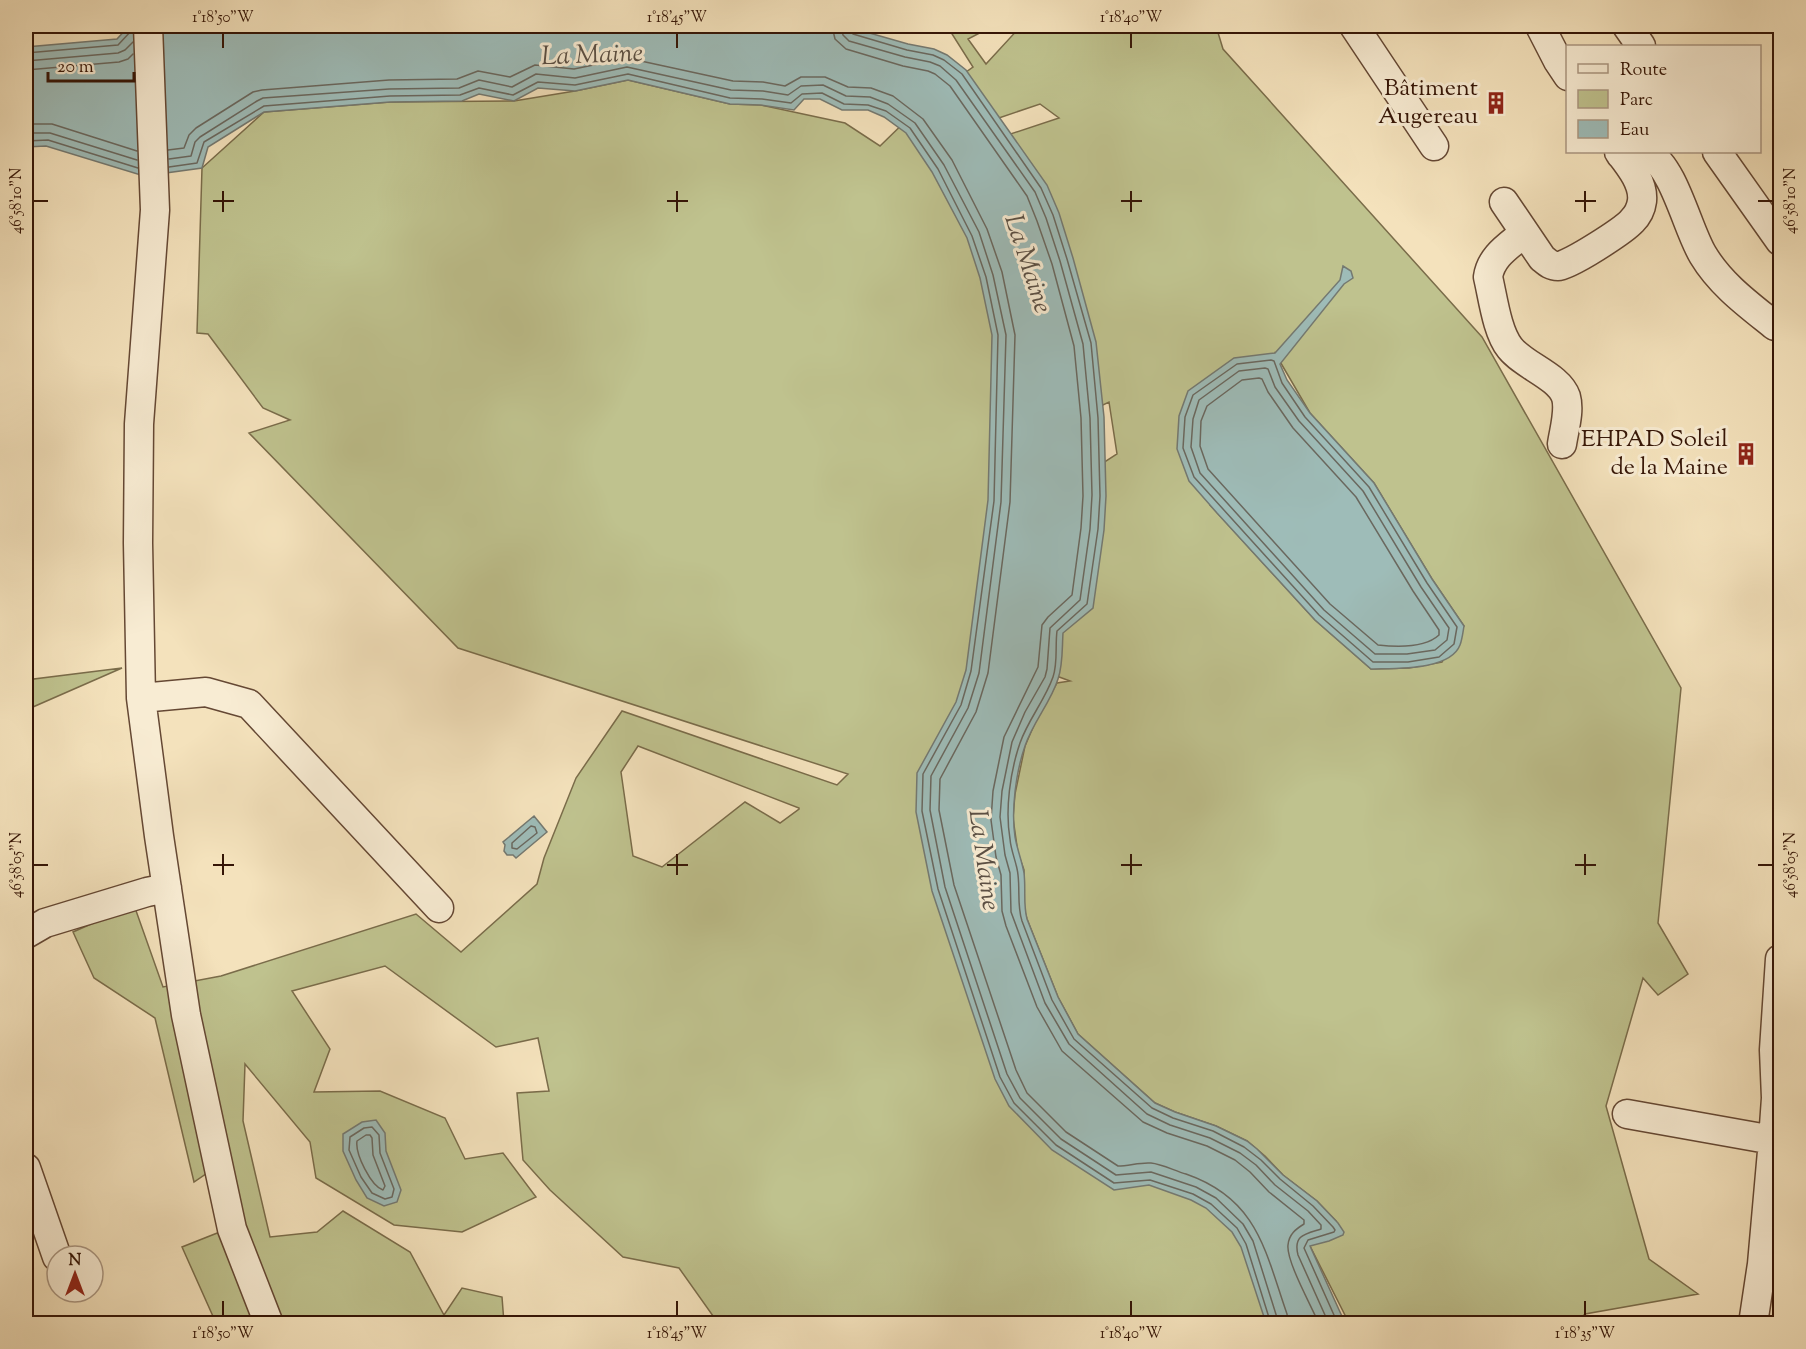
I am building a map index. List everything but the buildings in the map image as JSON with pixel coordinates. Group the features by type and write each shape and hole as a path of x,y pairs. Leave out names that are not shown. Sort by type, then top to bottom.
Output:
{"street":[{"path":"148,26 155,210 139,424 138,543 141,698 186,1015 232,1229 269,1323"},
{"path":"1354,26 1434,146"},
{"path":"1540,26 1566,73"},
{"path":"1627,26 1640,45"},
{"path":"1504,202 1542,258 1551,265 1561,267 1573,262 1631,223 1640,210 1641,188 1620,153"},
{"path":"1646,153 1650,154 1662,167 1673,185 1703,256 1734,294 1775,326"},
{"path":"1718,153 1780,241"},
{"path":"1524,233 1495,257 1489,268 1488,277 1503,338 1511,350 1560,387 1566,397 1562,444"},
{"path":"141,698 206,692 249,705 439,908"},
{"path":"26,934 45,923 167,888"},
{"path":"1753,1323 1762,1264 1773,1140 1776,1098 1774,1050 1780,958"},
{"path":"1627,1114 1773,1140"},
{"path":"26,1168 52,1244"}],"green space":[{"path":"947,26 993,26 968,39 986,64 1021,26 1216,26 1223,49 1482,337 1681,688 1658,923 1688,974 1658,995 1643,978 1606,1106 1649,1259 1698,1294 1585,1314 1576,1323 1349,1323 1310,1246 1336,1221 1317,1201 1283,1175 1247,1141 1216,1126 1155,1103 1078,1034 1058,997 1027,919 1024,908 1024,870 1018,853 1013,818 1015,794 1025,746 1037,718 1057,683 1070,681 1043,671 1086,474 1117,454 1109,402 1086,413 1027,460 982,958 1246,1213 1292,1323 718,1323 679,1268 623,1257 550,1190 523,1160 517,1093 549,1091 538,1038 496,1047 385,966 292,991 330,1049 314,1092 380,1091 445,1118 465,1159 503,1153 536,1197 462,1232 394,1225 316,1178 310,1142 245,1064 243,1121 270,1237 317,1232 343,1211 410,1252 444,1315 462,1288 502,1297 504,1323 216,1323 182,1247 245,1222 228,1159 194,1182 155,1018 94,978 73,932 134,905 163,987 221,976 416,914 461,952 537,884 544,858 576,778 622,711 837,785 848,774 458,648 249,433 290,420 263,408 208,334 197,333 202,168 264,112 390,102 514,101 628,80 730,104 761,105 845,123 880,146 919,108 956,152 1059,118 1040,104 984,123 959,77 973,67","holes":["1275,353 1310,413 1374,483 1432,579 1464,626 1442,662 1409,668 1371,669 1315,620 1210,505","638,746 799,808 799,809 780,823 745,802 662,867 633,856 621,772"]},
{"path":"122,668 26,710 26,680"}],"water":[{"name":"La Maine","path":"129,26 845,26 934,49 947,55 966,70 1047,185 1059,213 1096,342 1104,417 1106,496 1104,530 1093,608 1063,633 1060,674 1051,696 1028,737 1017,779 1014,826 1024,873 1027,919 1058,997 1078,1034 1155,1103 1216,1126 1247,1141 1283,1175 1317,1201 1338,1223 1344,1232 1343,1235 1310,1246 1345,1323 1266,1323 1241,1247 1232,1232 1206,1208 1191,1200 1149,1185 1114,1190 1052,1150 1009,1106 995,1079 932,891 916,812 917,773 956,702 966,670 988,500 992,335 980,278 967,238 932,172 906,133 884,117 868,110 842,110 820,99 804,99 794,110 761,105 730,104 628,80 575,91 538,88 514,101 479,94 462,101 390,102 264,112 208,147 202,168 144,176 46,146 26,147 26,47 117,39"},
{"path":"1343,266 1351,271 1353,278 1344,284 1280,364 1287,380 1310,413 1374,483 1432,579 1464,626 1460,645 1454,653 1434,664 1407,668 1371,669 1315,620 1217,513 1189,481 1177,449 1179,416 1188,391 1234,358 1275,353 1340,280"},
{"path":"534,816 547,832 516,858 513,855 507,855 503,842"},
{"path":"376,1120 385,1133 386,1151 401,1190 397,1202 384,1206 367,1198 343,1151 343,1134 362,1122"}],"place":[{"name":"Bâtiment Augereau","path":"1496,103"},
{"name":"EHPAD Soleil de la Maine","path":"1746,454"}]}
